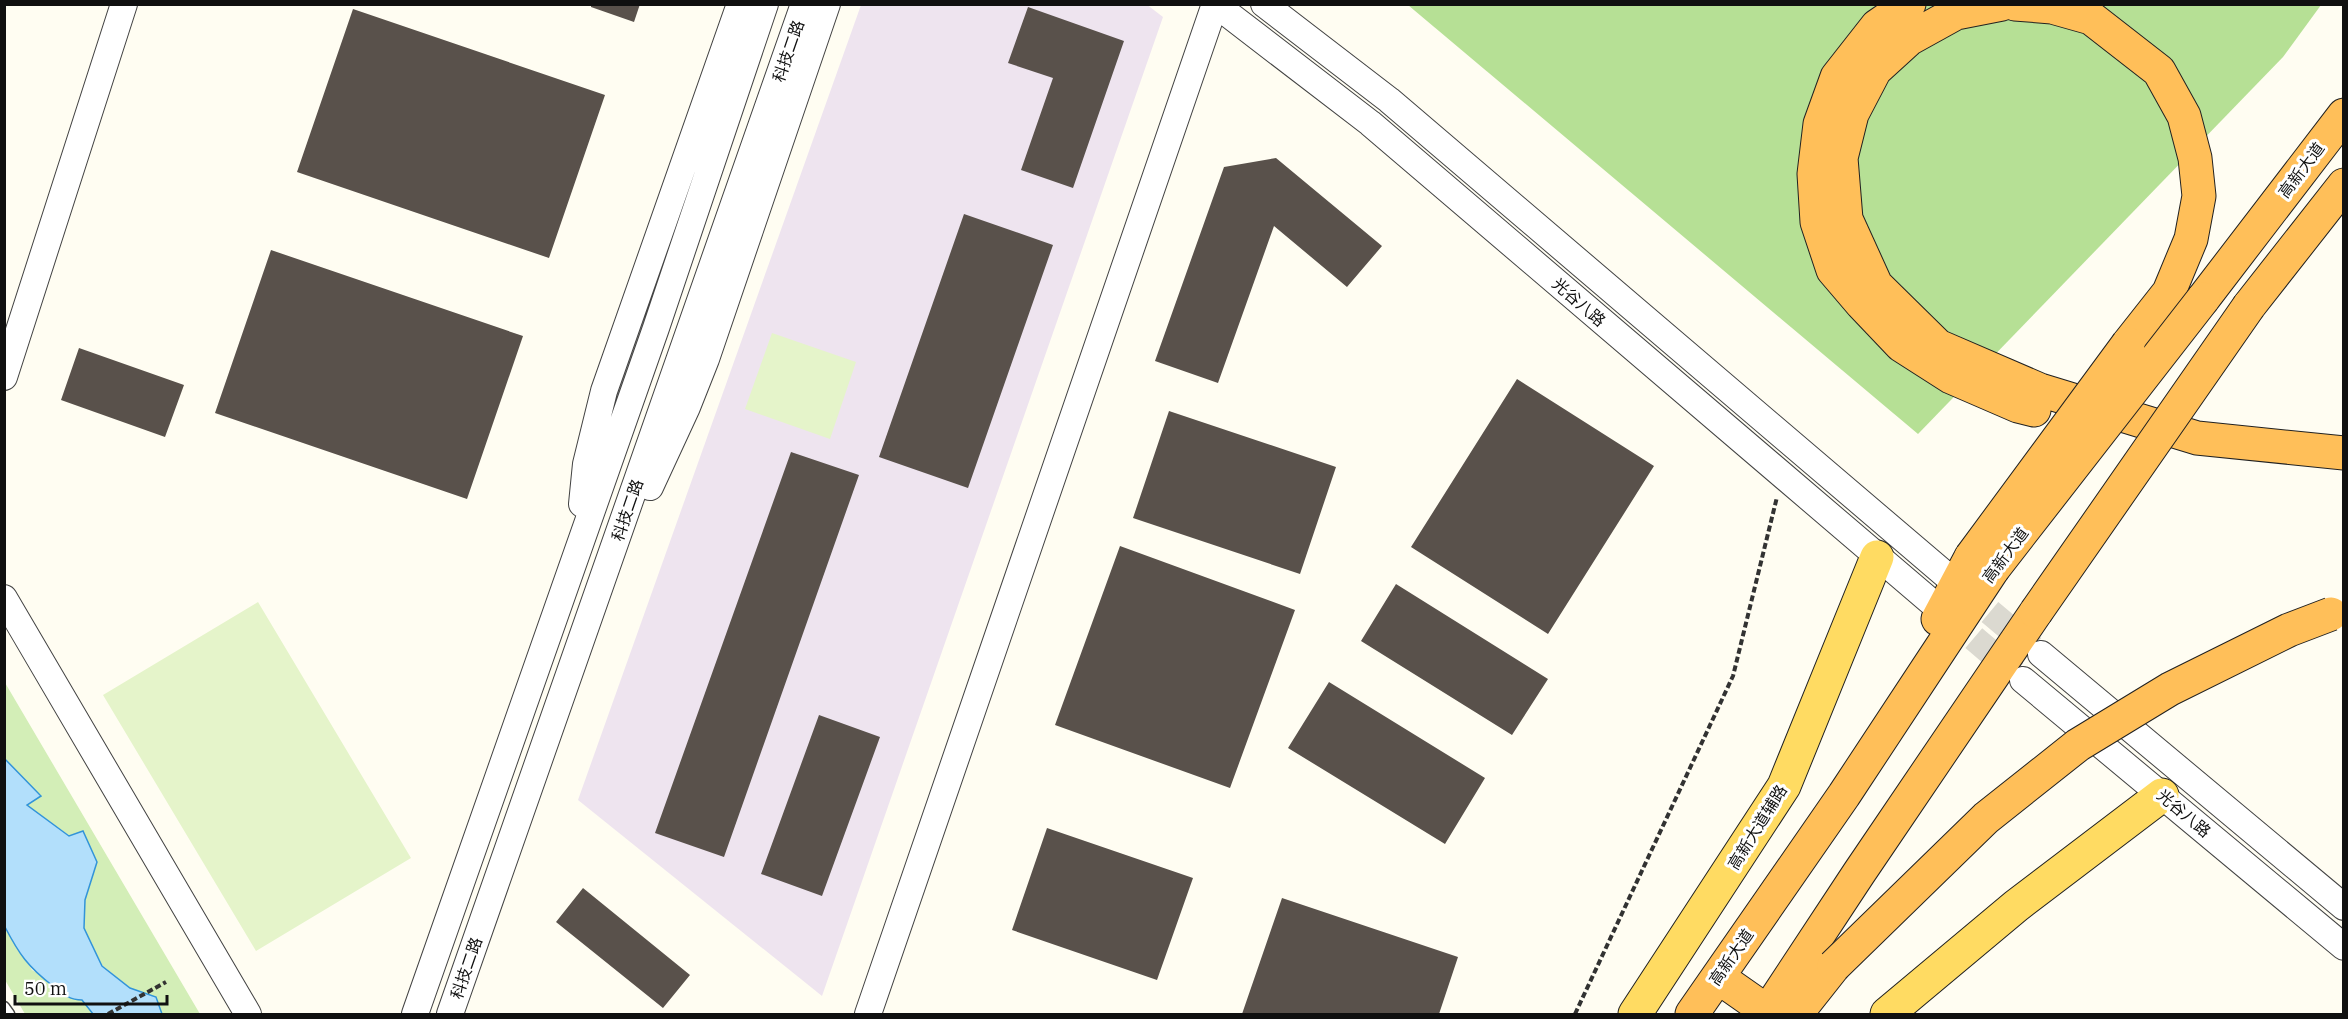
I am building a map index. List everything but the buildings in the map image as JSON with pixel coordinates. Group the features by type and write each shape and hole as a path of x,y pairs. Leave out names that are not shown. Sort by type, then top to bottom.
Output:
{"highway":[{"path":"1909,4 1877,26 1837,77 1820,124 1814,174 1817,222 1833,270 1862,304 1901,345 1951,377 2018,406 2201,457 2343,473"},
{"path":"2002,4 1956,13 1909,39 1875,70 1852,114 1841,158 1846,219 1876,285 1938,346 2040,390 2197,438 2343,453"},
{"path":"1970,567 2128,344 2169,292 2191,239 2199,196 2195,158 2184,116 2159,71 2091,18 2052,8 2015,4"},
{"name":"高新大道","path":"1692,1014 1844,795 1970,567 2203,299 2343,115"},
{"path":"1776,1014 1866,863 2036,612 2249,306 2343,185"},
{"path":"1776,1014 1834,966 1986,818 2078,745 2170,689 2289,630 2337,611"},
{"path":"1718,977 1776,1014"}],"main road":[{"name":"高新大道辅路","path":"1635,1014 1784,786 1877,557"},
{"path":"1887,1014 2016,906 2162,795"}],"street":[{"path":"4,377 124,4"},
{"path":"577,548 586,464 604,392 740,4"},
{"name":"科技二路","path":"415,1014 656,328 765,4"},
{"name":"科技二路","path":"450,1014 804,4"},
{"path":"611,558 657,475 687,407 827,4"},
{"name":"光谷八路","path":"1264,4 1389,100 1970,567"},
{"path":"868,1014 1215,5"},
{"name":"光谷八路","path":"1215,5 1370,123 1937,608"},
{"path":"4,598 248,1014"},
{"name":"光谷八路","path":"2041,654 2343,907"},
{"name":"光谷八路","path":"2023,680 2343,947"}],"lane":[{"path":"4,1007 9,1014"}],"path":[{"path":"1575,1014 1732,676 1782,476"},
{"path":"108,1014 166,982"}],"shaded area":[{"path":"1146,4 1163,17 822,996 578,800 861,5"}],"green space":[{"path":"1408,5 2321,5 2283,57 1918,434"},
{"path":"772,333 856,362 830,439 745,409"},
{"path":"258,602 411,858 256,951 103,695"},
{"path":"4,681 200,1014 162,1014 156,997 130,988 102,965 84,928 85,900 97,861 70,836 27,805 40,796 5,758"},
{"path":"4,927 32,970 82,1000 93,1014 25,1014 5,980"}],"water":[{"path":"4,758 41,796 27,805 69,836 83,831 97,862 85,900 84,928 102,966 130,988 156,997 162,1014 93,1014 82,1000 66,996 44,979 25,960 15,945 5,927"}],"tunnel":[{"path":"1960,587 2033,648"},
{"path":"1944,613 2015,673"}]}
